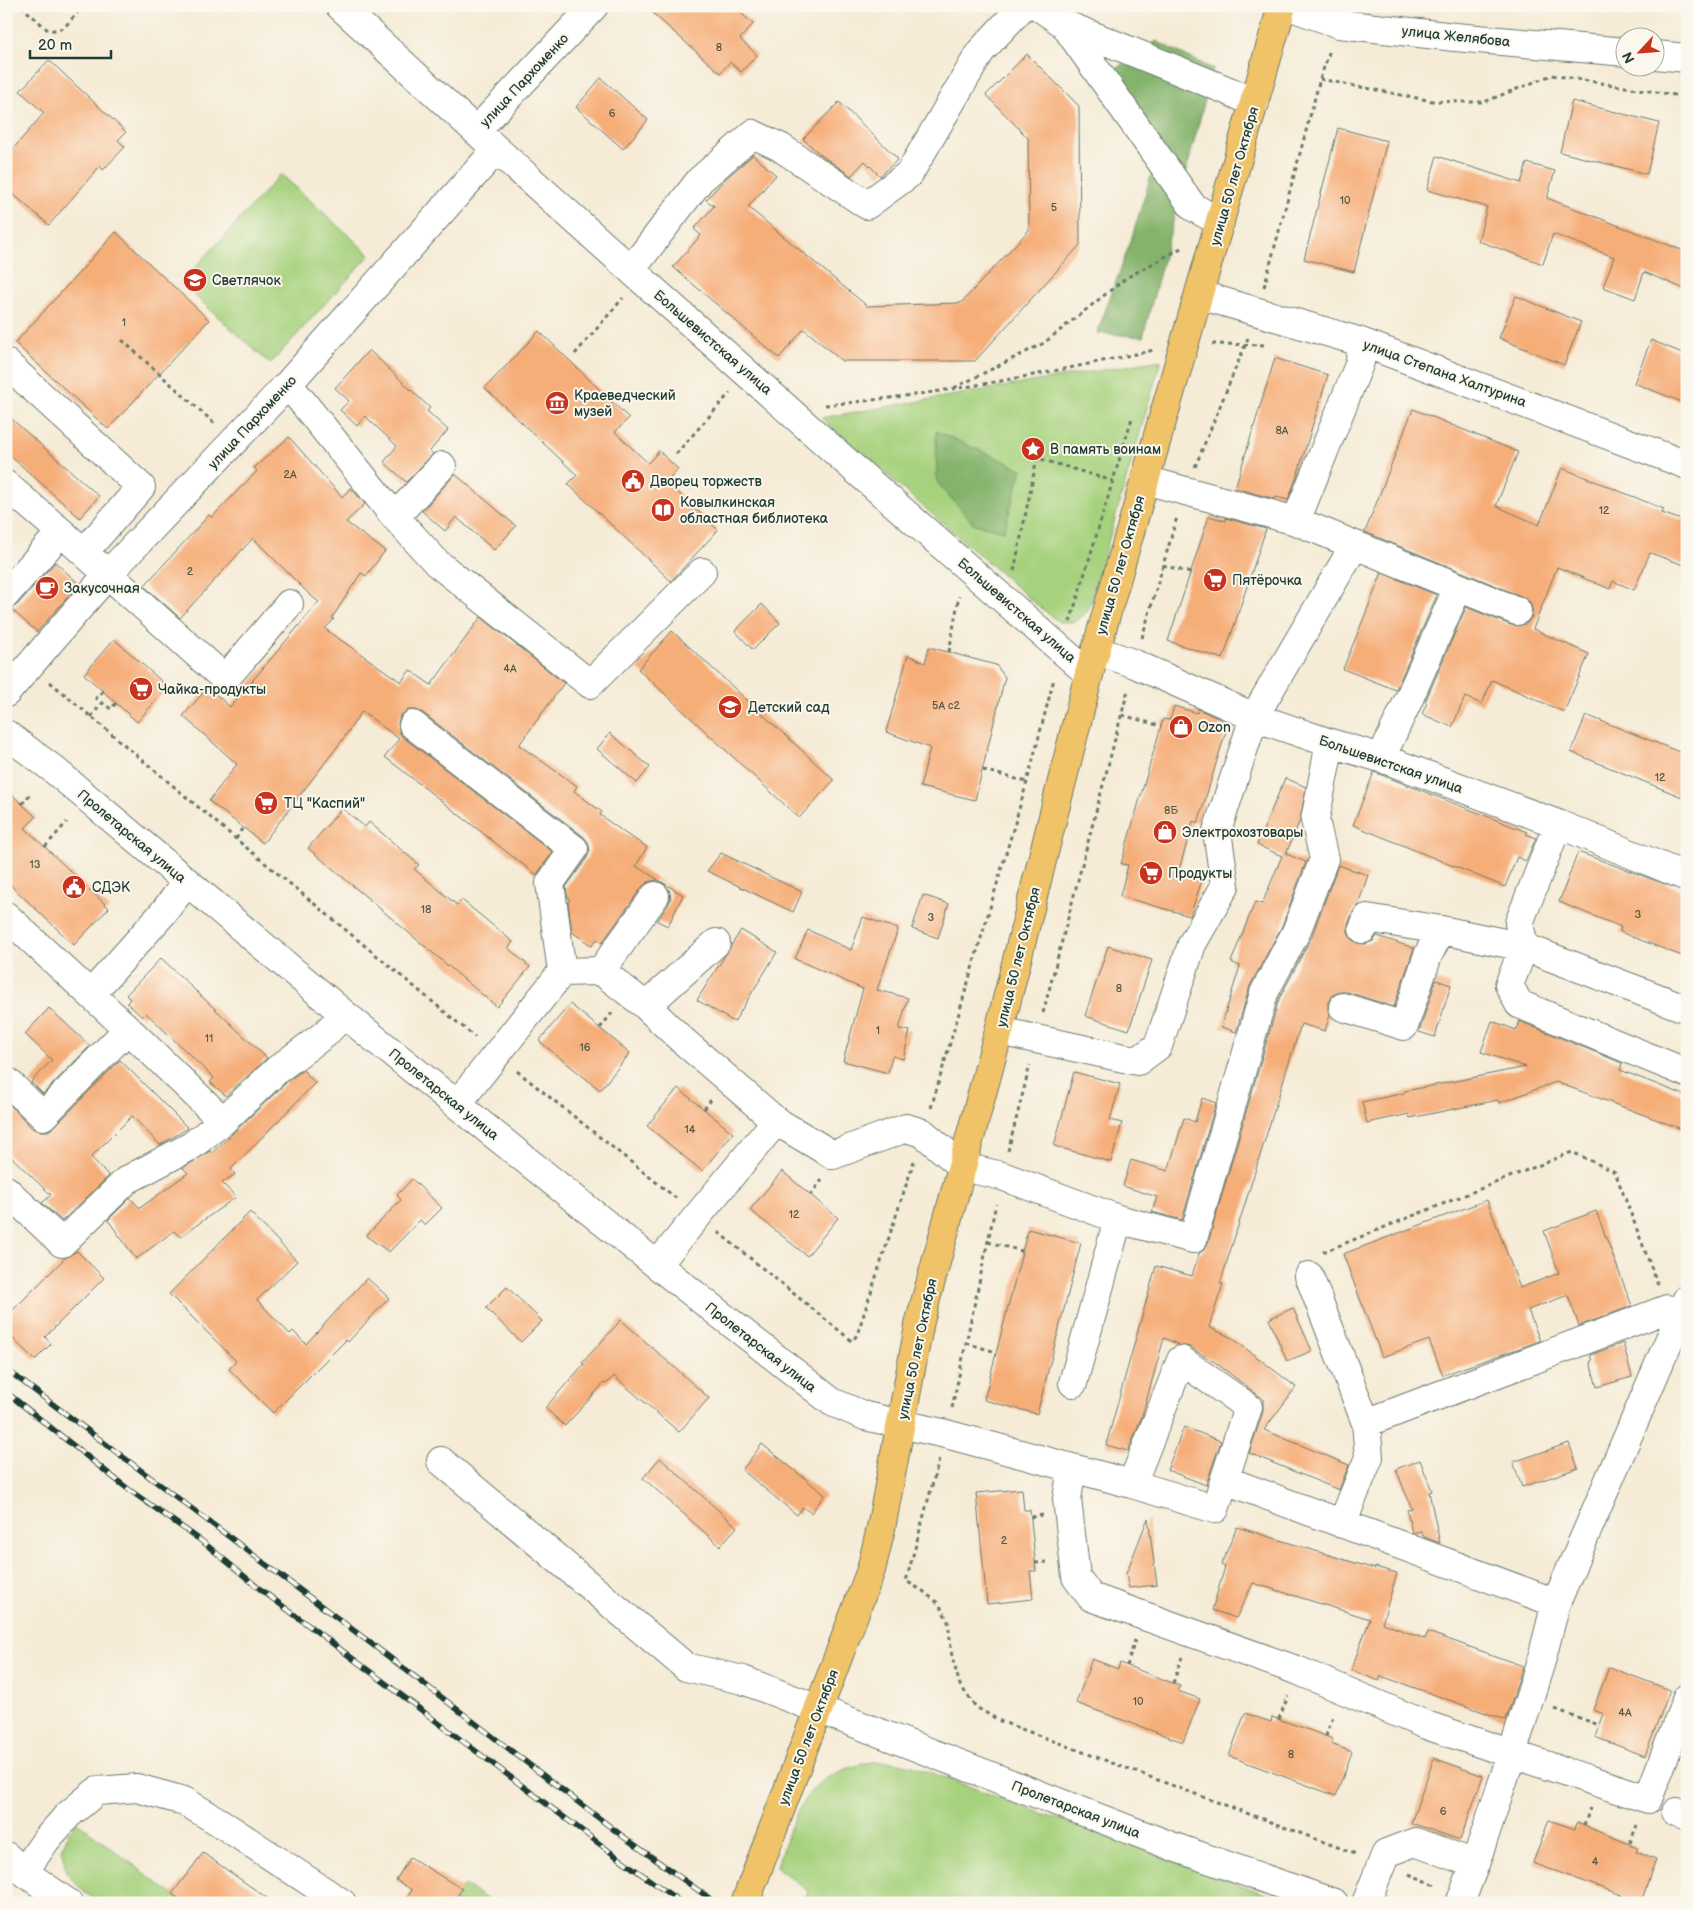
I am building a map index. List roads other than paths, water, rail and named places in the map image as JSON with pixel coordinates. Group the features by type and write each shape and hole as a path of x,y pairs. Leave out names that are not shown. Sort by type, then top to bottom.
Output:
{"main road":[{"name":"улица 50 лет Октября","path":"745,1903 871,1570 882,1528 920,1321 999,1030 1092,662 1200,295 1282,6"}],"street":[{"name":"Большевистская улица","path":"340,6 496,150 857,471 1062,648 1092,662 1135,664 1254,716 1330,743 1381,758 1558,824 1687,877"},
{"name":"улица Пархоменко","path":"476,132 594,6"},
{"path":"636,274 700,180 753,134 780,147 867,205 909,174 980,51 1023,6"},
{"path":"1038,6 1064,24 1231,92 1255,104"},
{"name":"улица Желябова","path":"1289,6 1339,24 1456,37 1616,51"},
{"path":"1064,24 1193,207 1220,222"},
{"path":"1666,56 1687,58"},
{"name":"улица Пархоменко","path":"6,693 108,574 288,384 496,150"},
{"name":"улица Степана Халтурина","path":"1200,295 1362,342 1687,465"},
{"path":"1296,522 1360,362 1362,342"},
{"path":"6,363 141,486 84,552"},
{"path":"288,384 395,516 437,563 590,684 702,572"},
{"path":"395,516 442,466"},
{"path":"1145,480 1296,522 1517,611"},
{"path":"6,485 84,552 225,679 288,604"},
{"path":"6,594 61,532"},
{"path":"999,1030 1138,1061 1158,1046 1192,944 1225,886 1217,831 1254,716 1354,546"},
{"path":"1381,758 1458,587"},
{"path":"414,725 574,849 550,883 562,972 457,1104"},
{"name":"Пролетарская улица","path":"6,734 53,769 344,1014 811,1388 832,1402 865,1416 946,1434 1132,1484 1215,1509 1225,1480"},
{"path":"562,972 601,971 646,1006 681,1039 776,1121 833,1155 906,1128 923,1133 963,1167 1002,1176 1118,1219 1194,1239 1264,993 1296,932 1324,859 1315,820 1330,743"},
{"path":"1558,824 1519,923 1524,947 1509,985 1519,1004 1687,1073"},
{"path":"90,994 163,913 187,882"},
{"path":"601,971 655,896"},
{"path":"6,916 128,1029 223,1122"},
{"path":"1363,929 1367,918 1441,930 1524,947 1687,1009"},
{"path":"1343,1007 1404,1026 1428,955 1441,930"},
{"path":"646,1006 716,943"},
{"path":"6,1190 62,1243 126,1180 191,1146 223,1122 278,1069 325,1034 344,1014"},
{"path":"8,1082 43,1116 128,1029"},
{"path":"657,1265 776,1121"},
{"path":"1073,1383 1118,1219"},
{"path":"1309,1276 1366,1423 1369,1457 1342,1524"},
{"path":"1366,1423 1678,1307"},
{"path":"1462,1899 1512,1754 1556,1603 1678,1307"},
{"path":"1132,1484 1181,1360 1248,1407 1225,1480 1556,1603"},
{"name":"Пролетарская улица","path":"441,1461 686,1667 743,1680 1174,1847 1334,1903"},
{"path":"1072,1468 1067,1499 1076,1577 1091,1597 1299,1671 1426,1725 1648,1799 1687,1698"},
{"path":"68,1903 15,1864 46,1840 68,1815 97,1791 137,1788 184,1801 342,1903"},
{"path":"1366,1903 1386,1853 1415,1842 1475,1864"}],"railway":[{"path":"6,1369 393,1660 621,1835 716,1903"},
{"path":"6,1392 128,1489 203,1542 260,1589 609,1851 682,1903"}],"place":[{"name":"Светлячок","path":"195,280"},
{"name":"Краеведческий музей","path":"557,403"},
{"name":"В память воинам","path":"1033,449"},
{"name":"Дворец торжеств","path":"633,481"},
{"name":"Ковылкинская областная библиотека","path":"663,510"},
{"name":"Пятёрочка","path":"1215,580"},
{"name":"Закусочная","path":"47,588"},
{"name":"Чайка-продукты","path":"141,689"},
{"name":"Детский сад","path":"730,707"},
{"name":"Ozon","path":"1181,727"},
{"name":"ТЦ \"Каспий\"","path":"266,803"},
{"name":"Электрохозтовары","path":"1165,832"},
{"name":"Продукты","path":"1151,873"},
{"name":"СДЭК","path":"74,887"}]}
